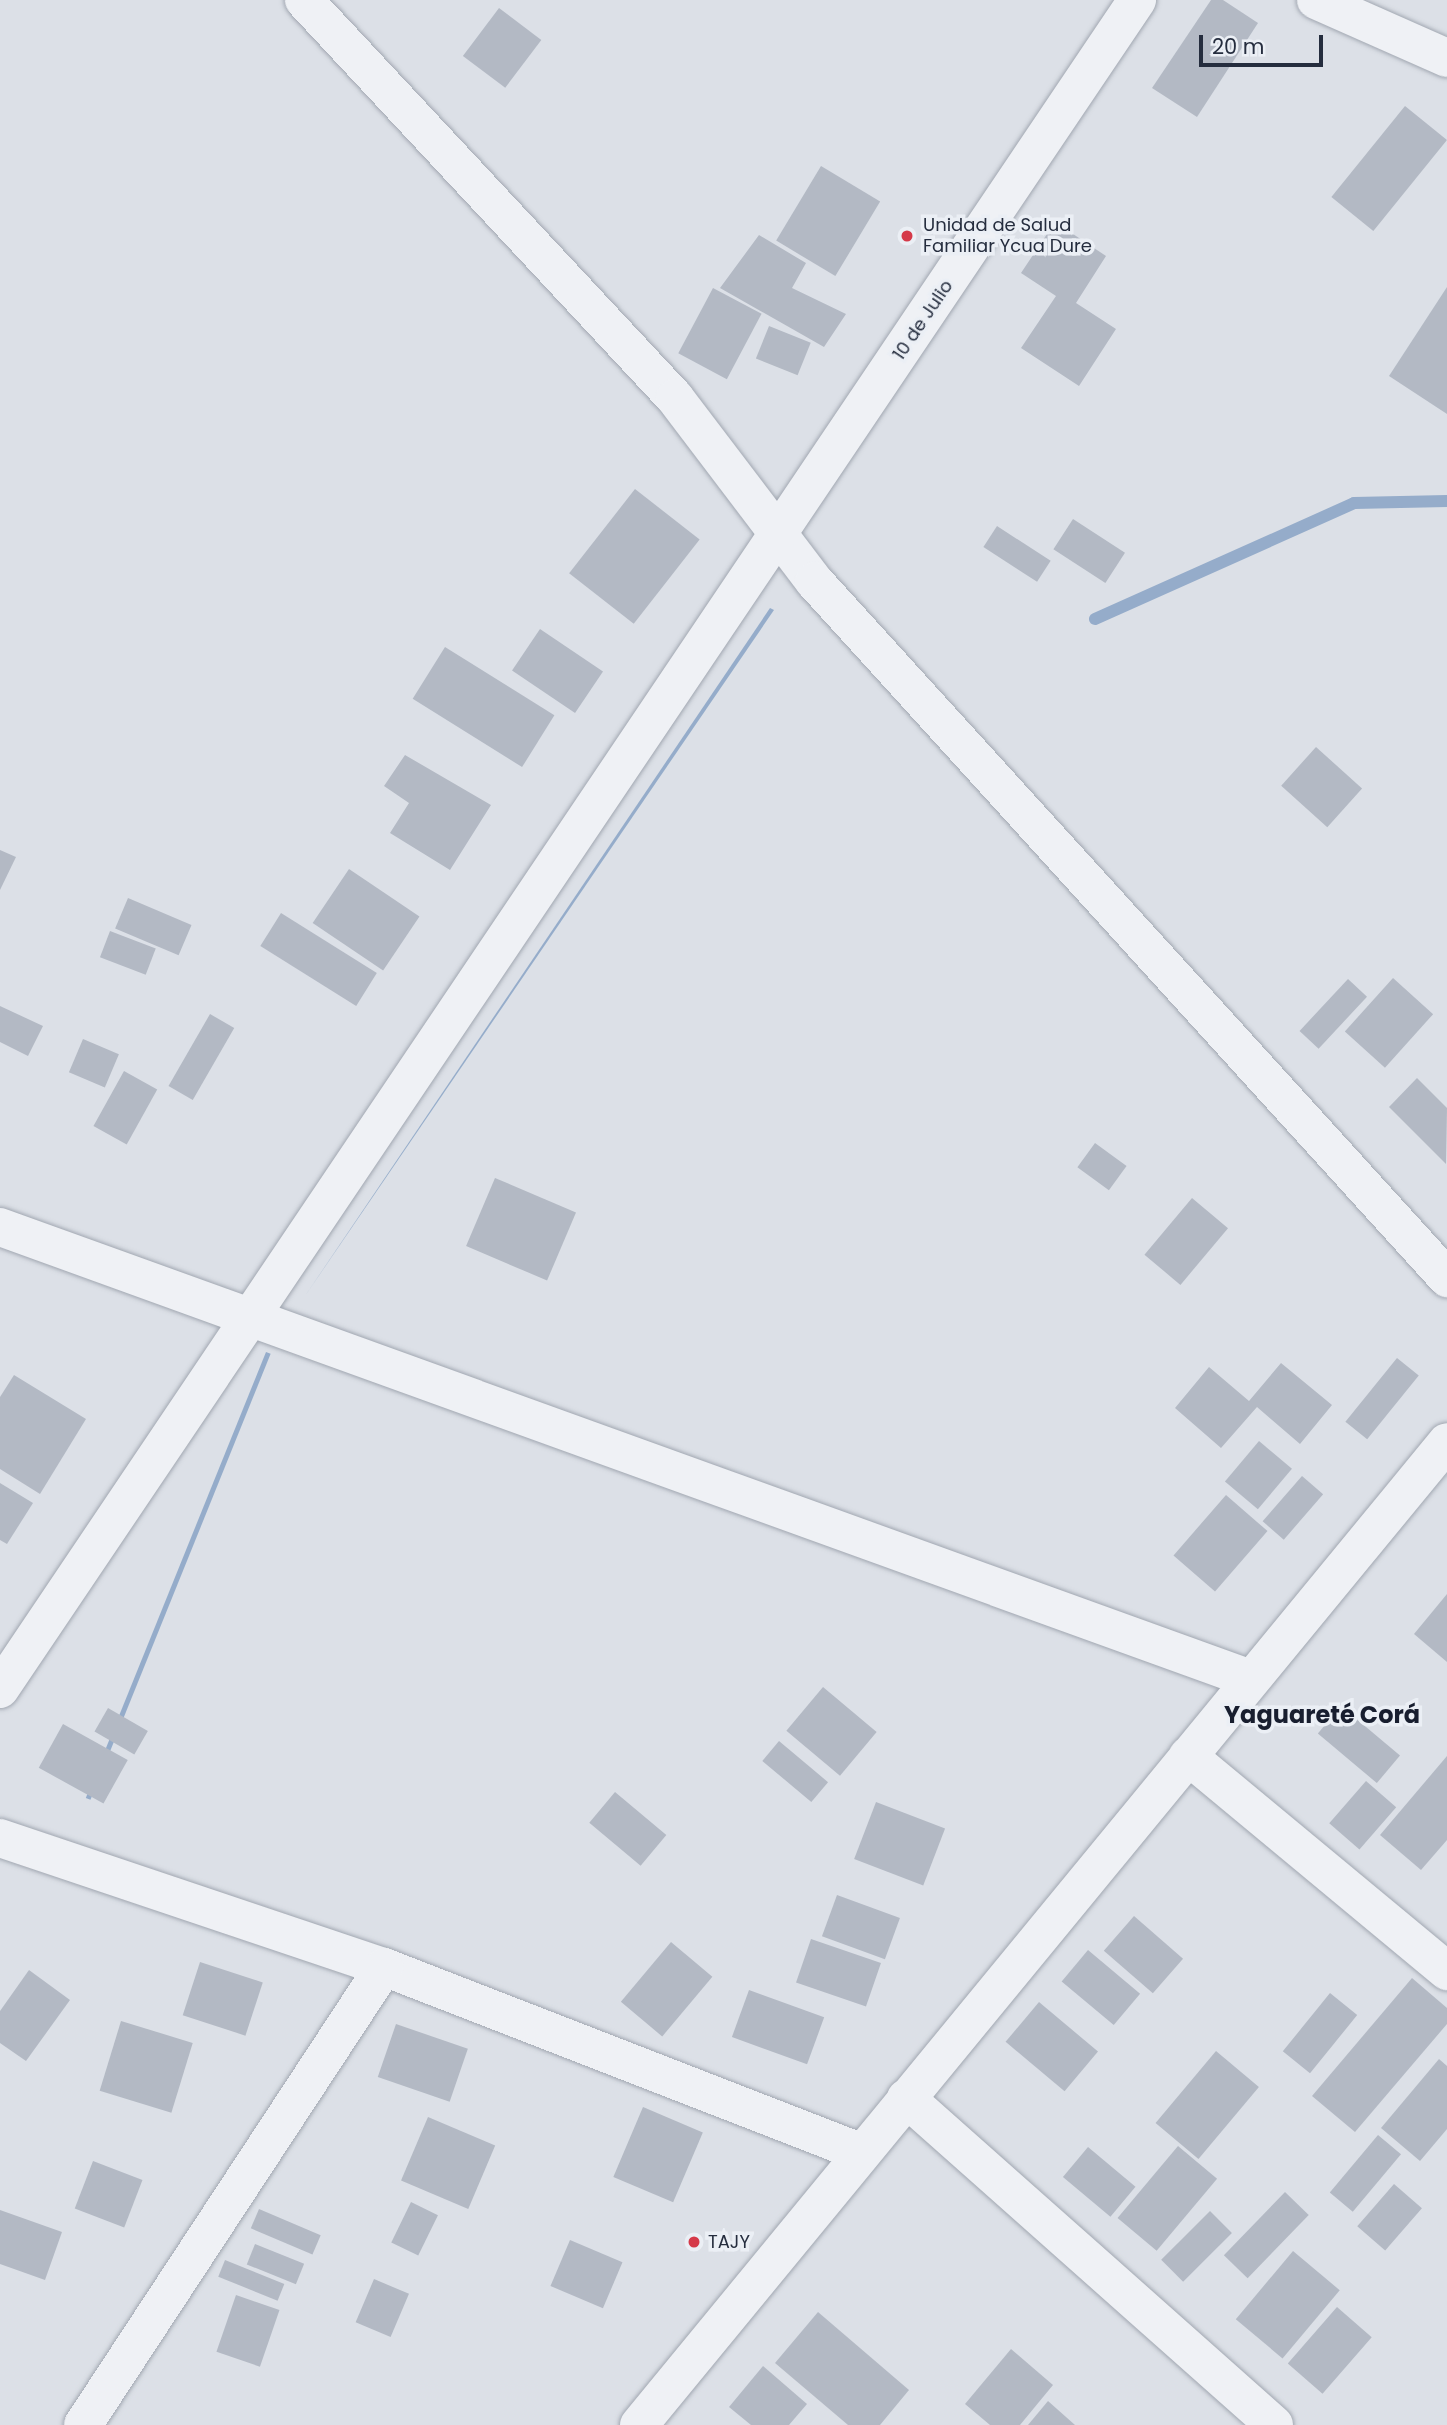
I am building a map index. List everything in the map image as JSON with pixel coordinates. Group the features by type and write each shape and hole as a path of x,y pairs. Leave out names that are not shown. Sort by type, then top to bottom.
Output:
{"street":[{"path":"304,0 675,398 781,534 814,581 1447,1278"},
{"name":"10 de Julio","path":"0,1689 781,534 1137,0"},
{"path":"1316,0 1447,58"},
{"path":"0,1227 253,1315 1251,1679"},
{"path":"639,2425 860,2152 1447,1442"},
{"path":"1188,1756 1447,1971"},
{"path":"0,1838 384,1966 860,2152"},
{"path":"83,2425 384,1966"},
{"path":"905,2098 1274,2425"}],"water":[{"path":"770,608 774,610 305,1296"},
{"path":"266,1352 271,1354 90,1800 86,1798"}],"building":[{"path":"1211,0 1223,0 1258,23 1197,117 1152,88"},
{"path":"499,8 541,40 505,88 463,56"},
{"path":"1405,106 1447,140 1373,231 1331,197"},
{"path":"821,166 880,202 835,276 776,241"},
{"path":"1055,222 1106,256 1076,303 1116,329 1079,386 1021,348 1056,296 1021,273"},
{"path":"759,235 806,263 792,288 846,314 824,347 720,288"},
{"path":"1447,287 1447,414 1389,376"},
{"path":"713,288 762,314 727,379 678,353"},
{"path":"769,326 811,343 798,375 756,358"},
{"path":"635,489 700,539 634,624 569,573"},
{"path":"1073,519 1125,553 1105,583 1053,549"},
{"path":"997,526 1051,561 1037,582 983,547"},
{"path":"540,629 603,671 575,713 512,670"},
{"path":"445,647 554,715 522,767 413,699"},
{"path":"1316,747 1362,788 1327,827 1281,786"},
{"path":"405,755 491,805 450,870 390,833 409,803 384,786"},
{"path":"0,850 16,857 0,890"},
{"path":"349,869 419,917 383,970 313,923"},
{"path":"128,898 192,925 179,955 115,928"},
{"path":"281,913 377,973 356,1006 260,946"},
{"path":"110,931 156,949 146,975 100,957"},
{"path":"1393,978 1433,1014 1385,1068 1345,1032"},
{"path":"1348,979 1367,997 1319,1049 1300,1031"},
{"path":"0,1006 43,1026 28,1056 0,1042"},
{"path":"210,1014 234,1028 193,1100 168,1086"},
{"path":"83,1039 119,1054 105,1087 69,1072"},
{"path":"124,1071 157,1089 127,1145 93,1126"},
{"path":"1417,1078 1447,1108 1446,1164 1389,1107"},
{"path":"1095,1143 1127,1166 1109,1190 1077,1167"},
{"path":"495,1178 576,1212 547,1281 466,1246"},
{"path":"1192,1198 1228,1228 1180,1285 1144,1255"},
{"path":"1397,1358 1419,1376 1367,1439 1345,1422"},
{"path":"1281,1363 1332,1405 1300,1444 1257,1407 1221,1448 1175,1408 1209,1367 1249,1401"},
{"path":"14,1375 86,1419 40,1494 0,1469 0,1397"},
{"path":"1259,1441 1292,1469 1258,1509 1225,1482"},
{"path":"1302,1476 1323,1494 1284,1540 1263,1521"},
{"path":"0,1483 33,1503 7,1544 0,1540"},
{"path":"1226,1495 1268,1531 1215,1591 1174,1555"},
{"path":"1447,1594 1447,1662 1414,1634"},
{"path":"823,1687 877,1732 840,1776 786,1731"},
{"path":"1341,1706 1400,1755 1377,1783 1318,1734"},
{"path":"108,1708 148,1731 134,1754 94,1731"},
{"path":"63,1724 128,1760 103,1804 39,1768"},
{"path":"779,1741 828,1782 811,1802 762,1761"},
{"path":"1447,1756 1447,1840 1421,1870 1380,1835"},
{"path":"1366,1781 1396,1807 1359,1850 1329,1823"},
{"path":"615,1792 666,1835 641,1866 589,1823"},
{"path":"876,1802 945,1829 923,1885 854,1859"},
{"path":"837,1895 900,1918 885,1959 822,1936"},
{"path":"1134,1916 1183,1959 1153,1993 1104,1951"},
{"path":"811,1939 881,1963 866,2007 796,1982"},
{"path":"671,1942 712,1977 662,2036 621,2002"},
{"path":"1088,1950 1140,1994 1114,2025 1062,1981"},
{"path":"200,1962 263,1982 245,2036 183,2015"},
{"path":"29,1970 70,2000 26,2061 0,2043 0,2011"},
{"path":"1412,1978 1447,2008 1447,2024 1355,2132 1312,2096"},
{"path":"749,1990 824,2017 807,2064 732,2037"},
{"path":"1330,1993 1357,2015 1310,2073 1283,2051"},
{"path":"1039,2002 1098,2051 1065,2091 1006,2042"},
{"path":"121,2021 193,2043 171,2113 100,2091"},
{"path":"396,2024 468,2049 450,2102 378,2077"},
{"path":"1216,2051 1259,2087 1198,2159 1156,2123"},
{"path":"1439,2059 1447,2066 1447,2129 1420,2161 1381,2128"},
{"path":"643,2107 703,2132 673,2202 613,2177"},
{"path":"428,2117 495,2146 468,2209 401,2181"},
{"path":"1378,2135 1401,2154 1353,2212 1330,2192"},
{"path":"1178,2146 1217,2179 1157,2251 1118,2218"},
{"path":"1088,2147 1135,2187 1110,2217 1063,2177"},
{"path":"93,2161 142,2180 124,2228 75,2209"},
{"path":"1394,2184 1422,2208 1385,2251 1357,2226"},
{"path":"1285,2192 1309,2215 1248,2278 1224,2255"},
{"path":"411,2202 438,2215 418,2256 391,2242"},
{"path":"259,2209 321,2235 312,2255 251,2228"},
{"path":"0,2210 62,2232 45,2280 0,2264"},
{"path":"1210,2211 1232,2233 1183,2282 1161,2260"},
{"path":"570,2240 622,2262 603,2308 550,2286"},
{"path":"255,2244 304,2264 296,2284 247,2264"},
{"path":"1293,2251 1340,2290 1283,2358 1236,2319"},
{"path":"225,2260 284,2284 278,2301 218,2277"},
{"path":"374,2279 409,2294 391,2337 356,2322"},
{"path":"236,2295 279,2310 260,2367 216,2352"},
{"path":"1337,2307 1372,2337 1323,2394 1288,2364"},
{"path":"818,2312 909,2390 880,2425 848,2425 775,2363"},
{"path":"1011,2349 1053,2385 1020,2425 990,2425 965,2404"},
{"path":"763,2366 807,2404 789,2425 751,2425 729,2407"},
{"path":"1048,2401 1075,2425 1028,2425"}],"waterway":[{"path":"1095,619 1354,503 1447,501"}],"place":[{"name":"Unidad de Salud Familiar Ycua Dure","path":"907,236"},
{"name":"TAJY","path":"694,2242"}],"district":[{"name":"Yaguareté Corá","path":"1322,1715"}]}
